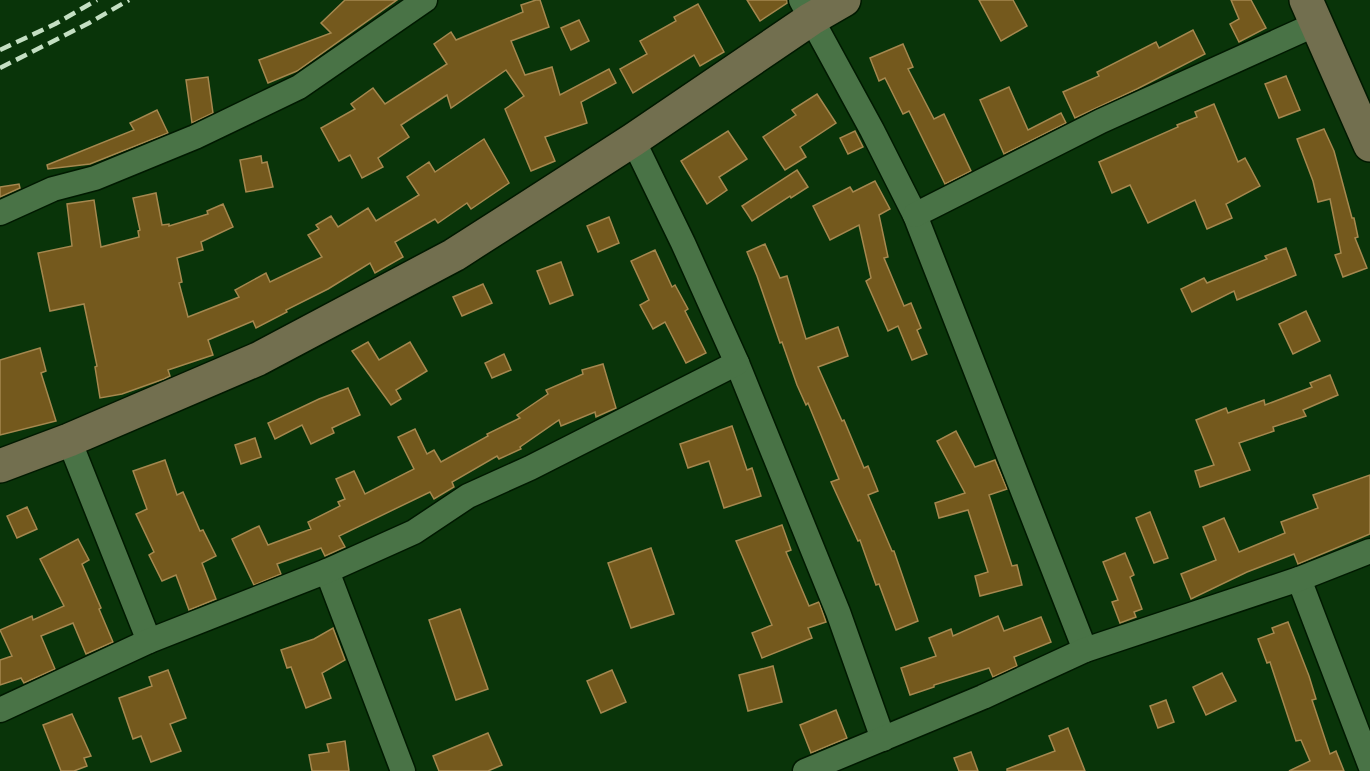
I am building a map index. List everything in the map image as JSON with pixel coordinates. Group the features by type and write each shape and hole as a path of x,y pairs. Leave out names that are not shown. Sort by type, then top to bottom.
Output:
{"street":[{"path":"0,213 53,189 95,178 195,137 299,87 425,0"},
{"path":"0,466 69,440 258,359 454,255 633,140 806,10 844,0"},
{"path":"806,10 872,130 915,215 1085,650"},
{"path":"915,215 1311,12 1370,145"},
{"path":"633,140 737,363 838,612 883,739"},
{"path":"0,710 149,642 327,571 414,532 468,496 561,453 737,363"},
{"path":"69,440 149,642"},
{"path":"805,771 983,697 1085,650 1299,579 1370,551"},
{"path":"327,571 403,771"},
{"path":"1299,579 1370,765"}],"building":[{"path":"345,0 397,0 297,71 268,83 259,60 331,33 321,23"},
{"path":"540,0 549,27 511,41 525,75 552,67 560,95 609,69 616,83 581,102 587,123 545,137 555,161 531,171 505,109 524,96 506,70 451,108 447,95 401,125 409,137 378,158 383,167 362,178 350,155 339,161 321,128 355,109 351,104 373,88 385,104 447,64 434,44 451,32 456,40 523,12 521,5"},
{"path":"747,0 787,0 787,3 760,21"},
{"path":"979,0 1013,0 1027,26 1001,41"},
{"path":"1231,0 1251,0 1266,28 1239,42 1230,24 1239,19"},
{"path":"698,4 724,52 700,66 694,55 633,93 620,69 647,54 640,41 676,21 674,17"},
{"path":"579,20 589,41 571,50 561,28"},
{"path":"1193,30 1205,54 1075,118 1063,92 1099,76 1097,72 1156,42 1159,48"},
{"path":"903,44 913,67 908,69 934,119 944,114 971,171 945,184 909,111 903,114 885,78 879,81 870,58"},
{"path":"1286,76 1300,110 1279,118 1265,84"},
{"path":"208,77 213,113 192,123 186,80"},
{"path":"1009,87 1028,130 1061,113 1066,123 1004,154 980,100"},
{"path":"817,94 836,123 800,147 806,157 785,170 763,137 796,115 792,110"},
{"path":"1214,104 1238,162 1245,158 1260,186 1226,204 1232,218 1207,229 1195,200 1148,223 1130,185 1112,193 1099,162 1178,127 1177,125 1197,117 1195,112"},
{"path":"157,110 168,133 90,164 48,169 47,165 134,130 130,123"},
{"path":"1324,129 1334,151 1352,218 1354,218 1358,237 1355,238 1367,268 1343,277 1335,255 1341,253 1330,199 1318,202 1313,181 1297,139"},
{"path":"728,131 747,159 719,177 727,190 707,204 681,161"},
{"path":"855,131 863,147 848,154 840,138"},
{"path":"484,139 509,183 471,209 467,203 438,223 435,219 395,242 403,257 375,273 370,263 256,328 253,321 208,340 213,355 168,370 170,376 164,379 122,394 100,398 95,367 97,366 84,304 50,311 38,253 72,246 67,204 94,200 101,247 139,237 138,231 140,230 133,198 156,193 162,225 169,224 169,226 208,214 207,211 223,204 233,227 201,242 203,250 177,258 182,282 179,283 188,317 239,297 235,290 266,273 270,282 322,257 308,235 319,229 316,225 331,216 338,227 368,208 376,221 419,195 407,177 429,162 435,172"},
{"path":"261,156 262,163 267,162 273,187 246,192 240,160"},
{"path":"797,170 808,187 752,221 742,206"},
{"path":"875,181 890,209 879,215 888,257 884,258 904,306 911,303 921,328 917,330 927,354 912,360 898,326 888,331 866,281 871,278 859,225 830,240 813,206 850,187 853,192"},
{"path":"19,184 20,188 0,197 0,187"},
{"path":"609,217 619,243 598,252 587,226"},
{"path":"765,244 780,278 787,276 806,339 838,327 848,356 818,367 864,468 868,466 878,491 868,495 892,551 894,551 918,621 896,630 879,584 876,585 860,540 858,541 831,482 839,479 808,403 806,405 797,385 747,252"},
{"path":"1286,248 1296,275 1237,300 1234,291 1192,312 1181,289 1204,278 1207,283 1267,259 1265,256"},
{"path":"655,250 672,287 675,285 688,309 685,311 706,353 686,363 665,322 653,329 640,305 649,300 631,261"},
{"path":"561,262 573,295 550,304 537,271"},
{"path":"483,284 492,303 462,316 453,297"},
{"path":"1306,311 1320,341 1293,354 1279,324"},
{"path":"368,342 379,360 410,342 427,371 396,390 401,399 391,405 352,351"},
{"path":"40,348 46,371 41,373 56,421 0,435 0,360"},
{"path":"504,354 511,370 492,378 485,363"},
{"path":"603,364 616,408 596,417 595,412 561,426 559,420 520,447 521,449 499,459 497,456 452,482 454,487 434,499 430,492 339,536 345,547 325,556 321,548 277,564 281,574 254,585 232,539 259,526 268,545 311,529 308,522 340,506 338,502 345,499 336,479 354,471 365,494 414,469 398,437 415,429 427,454 434,450 441,462 488,436 487,434 520,418 517,415 548,394 546,390 583,374 582,370"},
{"path":"1330,375 1338,395 1303,410 1306,416 1273,427 1274,431 1239,443 1250,470 1200,487 1195,471 1214,465 1196,420 1226,408 1228,413 1264,400 1265,405 1312,387 1310,383"},
{"path":"348,388 360,415 332,428 334,433 311,444 302,425 275,439 268,423"},
{"path":"732,426 747,470 752,468 761,496 724,508 709,461 688,468 680,444"},
{"path":"956,431 975,467 995,460 1007,489 989,495 1012,566 1017,565 1022,585 980,596 975,576 988,572 968,510 939,518 935,503 965,493 937,441"},
{"path":"255,438 261,457 241,464 235,445"},
{"path":"165,460 177,495 183,492 200,531 203,530 216,556 202,563 216,599 189,610 176,575 162,581 149,555 154,552 136,514 147,509 133,471"},
{"path":"1370,475 1370,534 1298,564 1294,554 1247,572 1191,599 1181,574 1216,560 1203,527 1224,518 1239,552 1285,533 1281,522 1318,508 1313,495"},
{"path":"27,507 37,529 17,538 7,516"},
{"path":"1150,512 1168,558 1154,563 1136,518"},
{"path":"782,525 791,550 786,552 809,606 819,602 826,622 808,628 812,638 762,658 752,633 772,625 736,541"},
{"path":"78,539 89,560 82,564 113,642 86,654 73,623 41,636 55,669 24,683 21,678 0,685 0,660 12,656 0,630 32,616 33,620 64,606 40,559"},
{"path":"651,548 674,614 631,628 608,563"},
{"path":"1125,553 1134,575 1130,577 1142,609 1134,612 1136,617 1120,623 1112,602 1118,600 1103,562"},
{"path":"460,609 488,689 456,700 429,620"},
{"path":"998,616 1004,631 1041,617 1051,642 1014,657 1017,666 993,677 989,668 910,695 901,668 936,656 929,638 951,629 953,636"},
{"path":"1288,622 1309,676 1316,699 1312,700 1330,754 1336,751 1344,771 1289,771 1310,761 1301,740 1296,741 1270,662 1267,663 1258,639 1274,633 1272,628"},
{"path":"333,628 345,660 322,673 331,698 306,708 291,667 287,668 281,650 314,639"},
{"path":"773,666 782,702 748,711 739,675"},
{"path":"168,670 186,718 170,724 181,751 151,762 141,736 133,739 119,698 152,686 149,677"},
{"path":"612,670 626,702 601,713 587,681"},
{"path":"1222,673 1236,701 1206,715 1193,687"},
{"path":"1166,700 1174,722 1158,728 1150,706"},
{"path":"836,710 847,738 811,753 800,725"},
{"path":"72,714 91,756 84,758 87,766 74,771 61,771 43,725"},
{"path":"1068,728 1085,771 1007,771 1007,769 1055,751 1049,736"},
{"path":"488,733 502,765 488,771 439,771 433,756"},
{"path":"345,741 349,771 312,771 309,755 329,752 327,744"},
{"path":"971,752 978,771 959,771 954,758"}],"railway":[{"path":"0,50 55,24 97,0"},
{"path":"0,68 129,0"}]}
